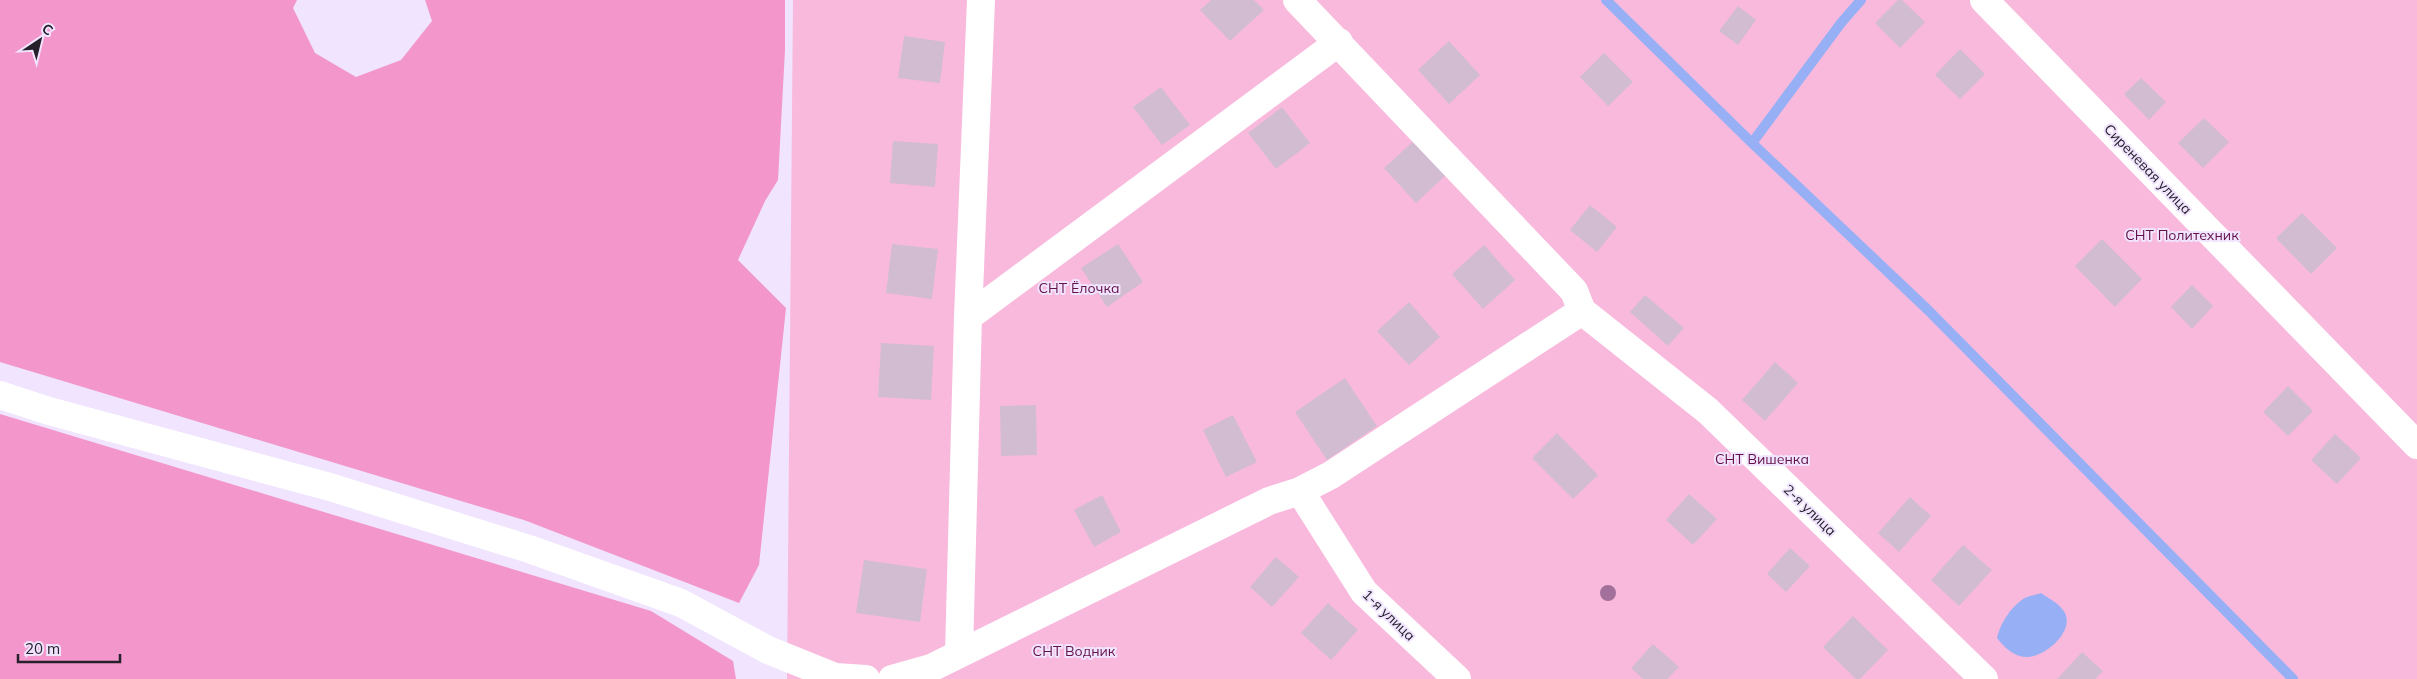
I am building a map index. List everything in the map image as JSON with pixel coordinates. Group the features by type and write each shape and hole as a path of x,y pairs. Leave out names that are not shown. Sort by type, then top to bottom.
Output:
{"street":[{"path":"960,653 968,317 981,0"},
{"path":"892,679 930,668 1269,501 1300,491 1332,475 1582,311 1574,291 1298,0"},
{"name":"Сиреневая улица","path":"1984,0 2417,445"},
{"path":"968,317 1339,42"},
{"name":"2-я улица","path":"1582,311 1708,411 1984,679"},
{"path":"0,395 49,411 330,487 529,549 681,603 768,650 835,677 866,679"},
{"name":"1-я улица","path":"1300,491 1364,592 1457,679"}],"green space":[{"path":"793,0 2417,0 2417,679 787,679"}],"shaded area":[{"path":"0,0 297,0 293,8 315,53 356,77 401,60 432,21 425,0 785,0 785,50 778,180 765,201 738,260 786,308 759,565 739,603 524,520 0,362"},
{"path":"0,414 651,611 733,661 736,679 0,679"}],"water":[{"path":"2041,593 2063,610 2066,626 2063,633 2050,648 2034,656 2022,657 2010,651 1997,638 1998,633 2006,617 2018,603 2025,598"}],"building":[{"path":"1211,0 1254,0 1264,10 1230,41 1200,10"},
{"path":"1898,0 1902,0 1925,22 1900,48 1875,23"},
{"path":"1738,6 1756,20 1738,45 1719,31"},
{"path":"904,36 945,42 940,83 898,78"},
{"path":"1449,41 1480,75 1449,104 1418,70"},
{"path":"1960,49 1985,74 1960,99 1935,75"},
{"path":"1604,53 1633,82 1608,106 1580,77"},
{"path":"2141,78 2166,102 2149,120 2124,94"},
{"path":"1161,87 1190,125 1162,145 1133,107"},
{"path":"1282,107 1310,143 1276,169 1248,133"},
{"path":"2204,118 2229,142 2203,168 2178,143"},
{"path":"1415,140 1447,174 1416,203 1384,168"},
{"path":"893,141 938,144 935,187 890,183"},
{"path":"1590,205 1617,227 1597,252 1570,230"},
{"path":"2302,213 2337,248 2311,274 2276,238"},
{"path":"2102,239 2142,279 2115,307 2075,266"},
{"path":"892,244 938,249 932,299 886,293"},
{"path":"1118,244 1143,282 1107,307 1081,268"},
{"path":"1484,245 1515,280 1483,309 1452,274"},
{"path":"2192,285 2213,306 2192,329 2171,307"},
{"path":"1645,295 1684,328 1668,346 1630,312"},
{"path":"1409,302 1440,337 1409,365 1377,331"},
{"path":"881,343 934,346 931,400 878,397"},
{"path":"1775,362 1798,383 1765,421 1742,400"},
{"path":"1345,378 1377,426 1327,460 1295,412"},
{"path":"2288,386 2313,411 2288,436 2263,412"},
{"path":"1036,405 1037,455 1001,456 1000,406"},
{"path":"1233,415 1257,462 1226,477 1203,430"},
{"path":"1557,433 1598,475 1573,499 1532,458"},
{"path":"2335,434 2361,458 2337,484 2311,460"},
{"path":"1689,494 1717,519 1693,545 1666,520"},
{"path":"1102,495 1121,532 1094,547 1074,510"},
{"path":"1910,497 1931,516 1899,552 1878,533"},
{"path":"1963,545 1992,570 1959,606 1931,580"},
{"path":"1790,548 1810,566 1786,592 1767,574"},
{"path":"1276,557 1299,577 1272,607 1250,587"},
{"path":"864,560 927,569 920,622 856,613"},
{"path":"1328,603 1358,630 1331,660 1301,633"},
{"path":"1853,616 1888,650 1860,679 1856,679 1823,647"},
{"path":"1653,644 1679,667 1667,679 1643,679 1631,668"},
{"path":"2082,652 2103,671 2095,679 2057,679"}],"waterway":[{"path":"1606,0 1752,143 1928,310 2293,679"},
{"path":"1752,143 1841,23 1861,0"}],"park label":[{"name":"СНТ Политехник","path":"2182,235"},
{"name":"СНТ Ёлочка","path":"1079,288"},
{"name":"СНТ Вишенка","path":"1762,459"},
{"name":"СНТ Водник","path":"1074,651"}]}
